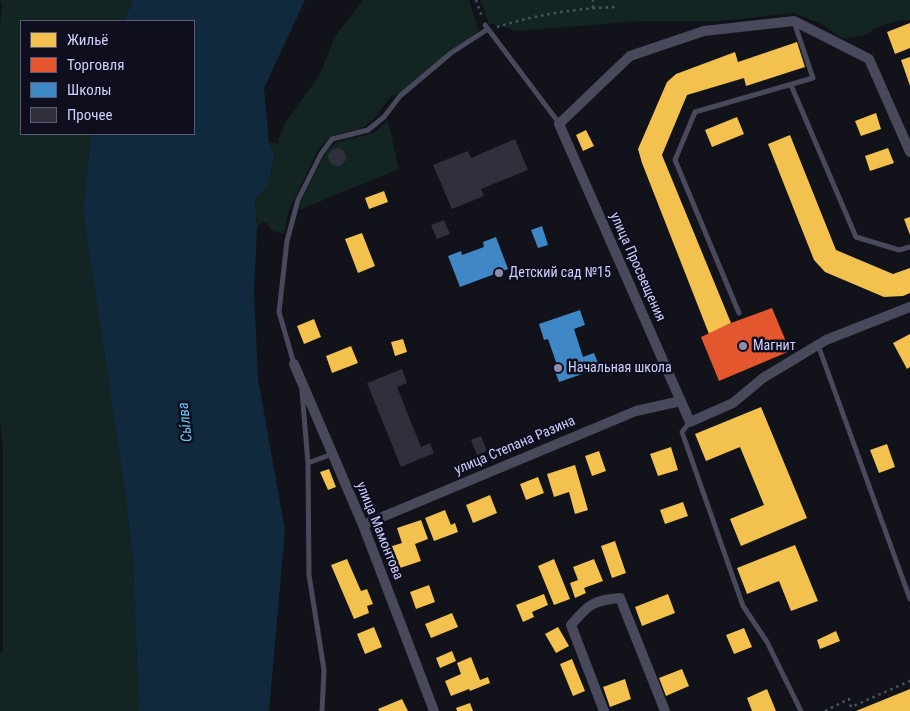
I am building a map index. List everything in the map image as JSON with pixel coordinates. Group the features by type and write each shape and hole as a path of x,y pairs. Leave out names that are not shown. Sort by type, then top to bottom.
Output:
{"street":[{"path":"560,124 630,56 704,31 794,22 869,59 910,152"},
{"name":"улица Просвещения","path":"560,124 690,422"},
{"path":"690,422 733,403 764,378 826,340 910,307"},
{"name":"улица Мамонтова","path":"294,364 363,525 434,711"},
{"name":"улица Степана Разина","path":"363,525 636,411 681,401"},
{"path":"604,711 571,625 587,606 601,600 620,598 665,711"}],"lane":[{"path":"739,313 675,160 695,112 813,78 794,22"},
{"path":"294,364 278,312 287,241 298,200 321,154 332,139 368,130 384,117 400,96 450,54 487,27 560,124"},
{"path":"791,85 856,237 899,250 910,246"},
{"path":"818,345 910,599"},
{"path":"301,382 308,463 309,575 324,670 322,711"},
{"path":"690,422 682,432 743,606 767,642 801,711"},
{"path":"308,463 332,454"}],"path":[{"path":"476,0 487,27 593,8 617,7"},
{"path":"593,0 593,8"},
{"path":"825,711 848,699 851,707 910,681"}],"green space":[{"path":"0,0 133,0 124,20 20,20 20,135 91,135 83,211 125,492 133,563 139,711 0,711 0,651 3,652 3,451 0,419 0,24 2,7"},
{"path":"363,0 469,0 479,31 399,94 391,96 374,119 363,128 333,135 319,148 288,212 283,234 273,231 266,223 262,222 257,228 255,200 268,185 275,155 269,142 277,144 285,123 320,74 335,36"},
{"path":"480,0 910,0 910,20 901,20 875,28 866,35 843,39 820,23 794,13 720,21 642,21 517,31 489,24"},
{"path":"388,121 399,169 299,210 301,201 327,150 337,142 374,133"}],"water":[{"name":"Сы́лва","path":"133,0 305,0 264,88 269,142 275,155 268,185 255,200 257,228 254,291 258,379 285,530 269,711 139,711 133,563 125,492 83,211 91,135 195,135 195,20 124,20"}],"building: Жильё":[{"path":"910,23 910,48 895,54 887,32"},
{"path":"797,42 805,67 746,86 744,78 687,95 662,155 731,323 709,334 638,149 667,82 676,74 735,52 738,62"},
{"path":"910,57 910,86 901,60"},
{"path":"876,113 881,129 861,136 855,121"},
{"path":"737,117 744,134 712,147 705,130"},
{"path":"586,130 594,146 583,151 576,135"},
{"path":"790,135 836,250 893,274 910,268 910,293 903,296 884,297 825,272 814,260 768,144"},
{"path":"888,148 894,163 870,171 865,156"},
{"path":"384,191 388,202 369,209 365,198"},
{"path":"910,217 910,235 904,219"},
{"path":"362,233 375,266 358,273 345,239"},
{"path":"314,319 321,337 304,344 297,326"},
{"path":"910,334 910,367 907,369 893,343"},
{"path":"403,339 407,352 395,356 391,342"},
{"path":"351,346 358,363 332,373 326,356"},
{"path":"761,407 807,518 741,546 730,519 764,505 740,447 706,461 695,434"},
{"path":"887,444 895,467 879,473 870,450"},
{"path":"671,447 678,470 658,476 650,454"},
{"path":"599,451 606,471 592,476 585,456"},
{"path":"575,465 588,510 575,514 569,492 554,497 547,474"},
{"path":"329,469 336,487 328,490 320,472"},
{"path":"538,477 544,493 526,500 520,484"},
{"path":"490,495 497,513 473,523 466,505"},
{"path":"683,502 688,516 665,524 660,510"},
{"path":"445,510 451,525 455,523 458,532 434,541 425,518"},
{"path":"421,520 428,539 415,544 421,561 397,569 389,547 402,543 397,528"},
{"path":"615,541 626,573 612,578 601,546"},
{"path":"795,545 818,601 791,611 779,581 747,594 737,568"},
{"path":"347,559 361,591 367,589 373,604 367,606 369,613 354,619 331,565"},
{"path":"554,559 570,599 554,605 538,566"},
{"path":"594,559 603,581 584,588 586,593 575,598 570,583 578,580 573,567"},
{"path":"429,585 435,602 416,609 410,592"},
{"path":"544,594 548,605 532,612 534,617 523,622 516,605"},
{"path":"668,594 675,613 642,626 635,607"},
{"path":"452,613 458,627 431,638 425,624"},
{"path":"374,627 382,647 365,654 357,634"},
{"path":"558,627 569,646 556,653 545,634"},
{"path":"744,628 752,647 734,654 726,635"},
{"path":"836,631 840,641 820,649 817,640"},
{"path":"452,651 456,661 440,668 436,658"},
{"path":"471,657 480,680 488,677 490,683 451,696 445,681 461,674 457,663"},
{"path":"572,659 585,691 573,696 560,664"},
{"path":"682,669 689,686 666,696 659,678"},
{"path":"625,679 631,699 610,707 603,687"},
{"path":"767,689 776,711 752,711 747,698"},
{"path":"910,689 910,711 856,711"},
{"path":"402,699 408,711 379,711 378,709"},
{"path":"470,703 473,711 457,711 456,708"}],"building: Торговля":[{"path":"772,308 790,351 719,381 701,337 731,323"}],"building: Школы":[{"path":"542,226 548,245 538,248 531,230"},
{"path":"496,237 508,269 460,287 448,256 461,251 462,255 484,247 483,242"},
{"path":"580,310 585,325 574,329 583,357 594,353 600,368 559,382 553,366 557,365 548,339 544,340 539,324"}],"building: Прочее":[{"path":"515,139 528,170 481,189 484,196 452,209 433,165 468,151 471,158"},
{"path":"333,148 341,148 346,153 344,164 333,166 328,161 328,153"},
{"path":"444,220 450,234 437,239 431,225"},
{"path":"402,369 407,383 397,387 421,447 430,443 434,453 401,467 367,383"},
{"path":"481,436 487,451 477,455 471,440"}],"place":[{"name":"Детский сад №15","path":"499,273"},
{"name":"Магнит","path":"743,346"},
{"name":"Начальная школа","path":"558,368"}]}
